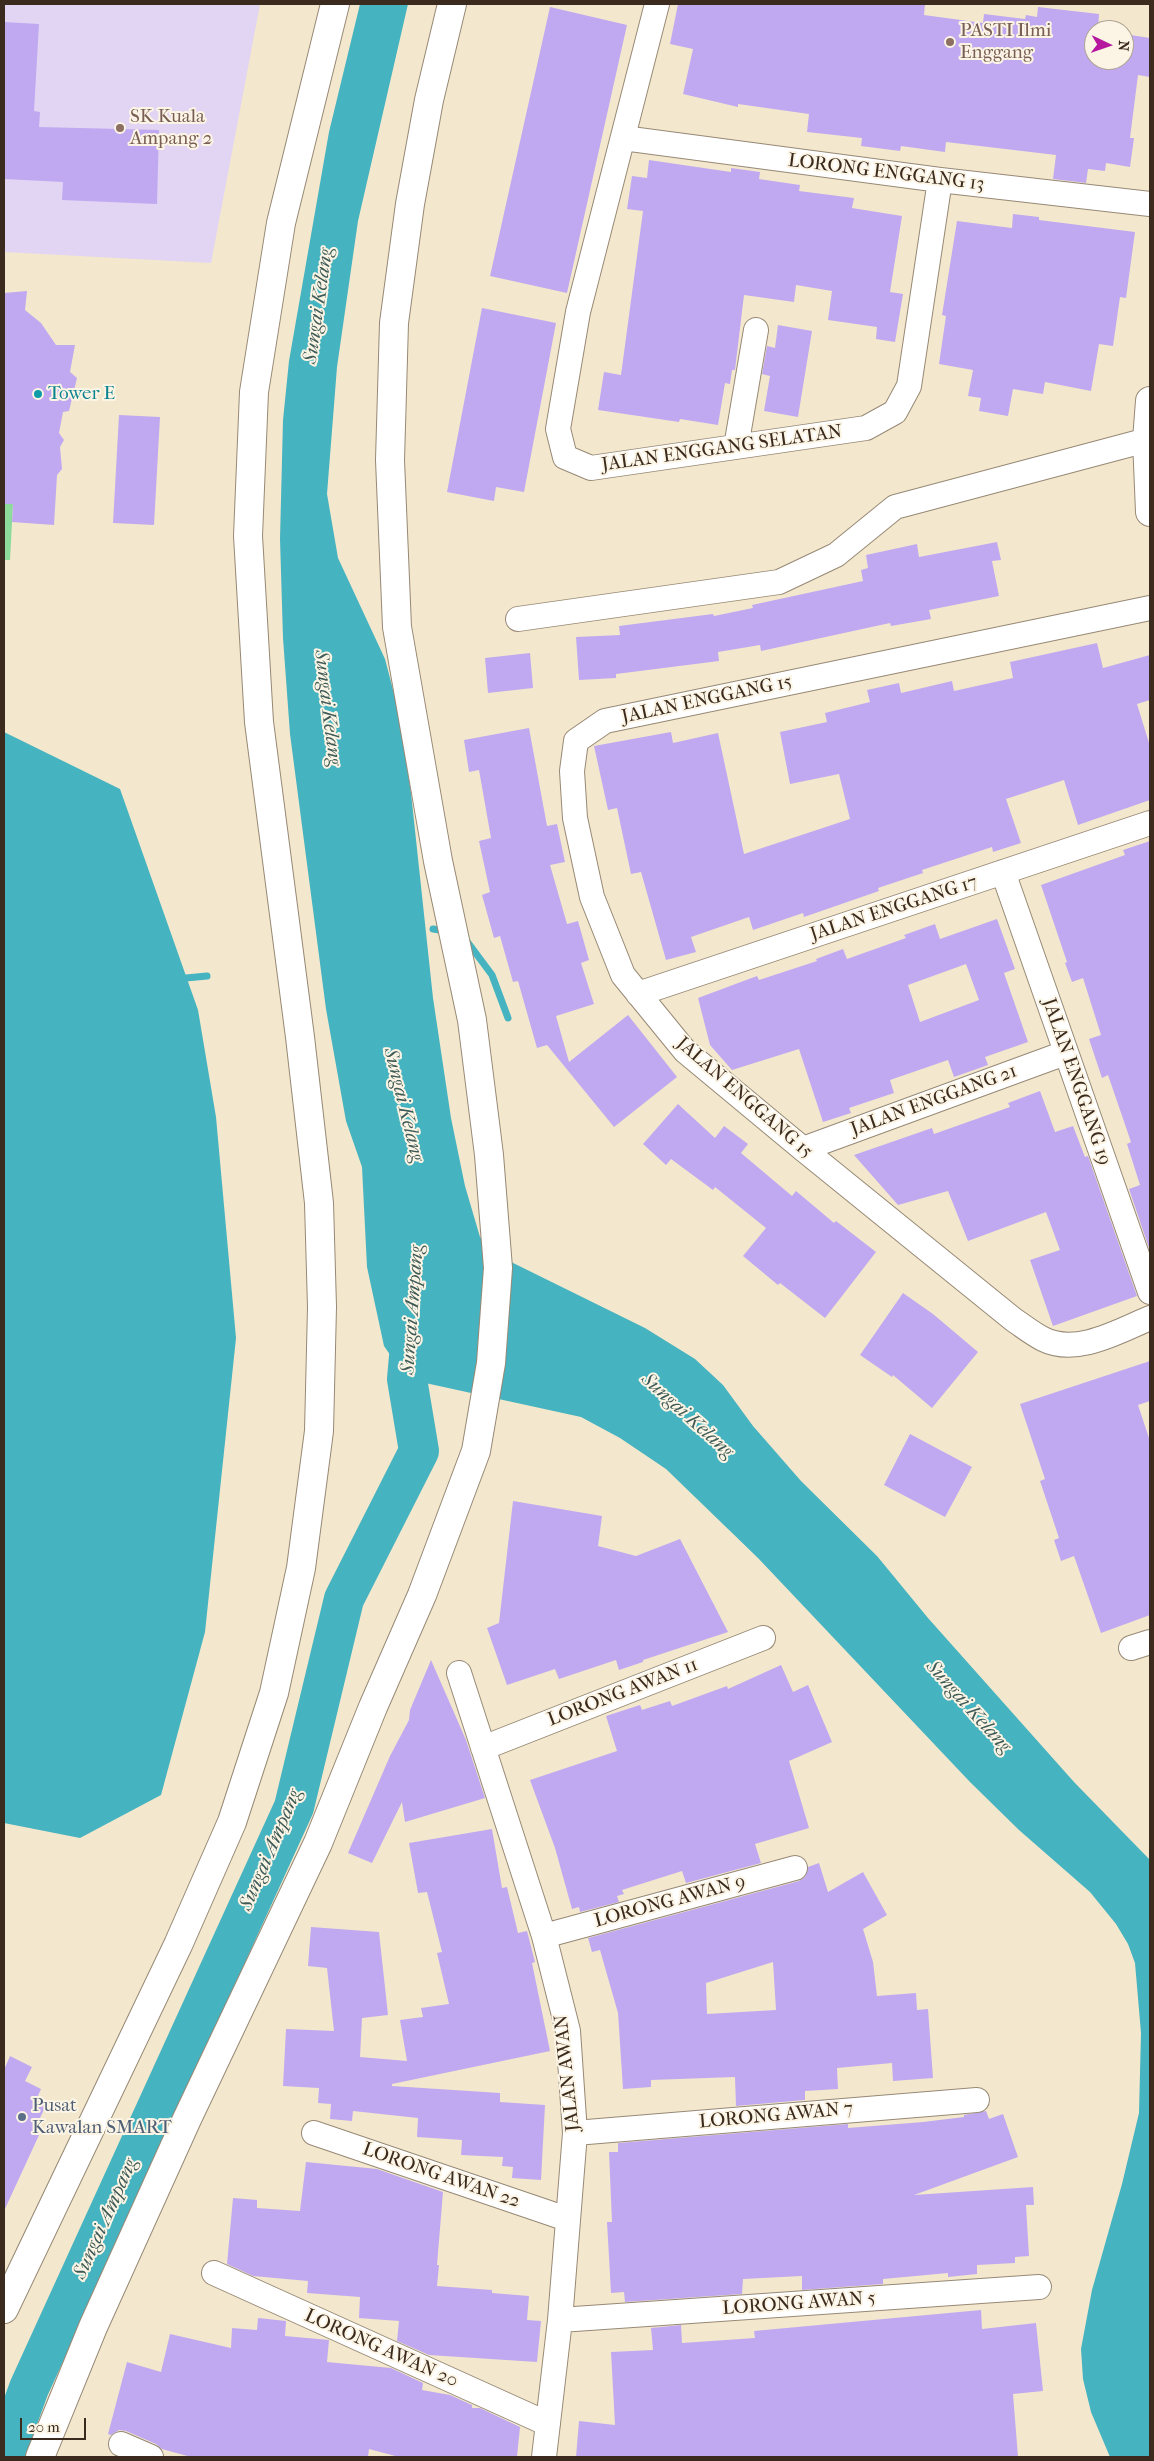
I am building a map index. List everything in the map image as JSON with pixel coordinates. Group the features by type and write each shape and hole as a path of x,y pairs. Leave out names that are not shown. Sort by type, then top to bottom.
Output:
{"main road":[{"path":"4,2309 178,1945 232,1822 274,1693 301,1568 319,1431 322,1307 319,1203 300,1037 259,722 248,536 254,392 281,223 335,4"},
{"path":"40,2457 93,2327 187,2119 318,1843 372,1708 422,1595 476,1451 489,1372 498,1268 489,1155 472,1020 438,861 397,627 390,460 394,323 409,214 429,100 452,4"},
{"path":"1150,401 1147,440 1150,512"}],"street":[{"name":"JALAN ENGGANG SELATAN","path":"657,4 578,312 558,429 565,457 591,468 866,428 895,412 909,386 940,180"},
{"name":"LORONG ENGGANG 13","path":"623,138 940,180 1150,204"},
{"path":"736,447 756,330"},
{"path":"518,618 779,582 836,554 895,507 1147,440"},
{"name":"JALAN ENGGANG 15","path":"1150,608 605,721 576,741 572,771 575,818 592,897 623,975 685,1050 803,1150 1014,1320 1044,1340 1068,1345 1092,1342 1150,1318"},
{"name":"JALAN ENGGANG 17","path":"638,994 1150,823"},
{"name":"JALAN ENGGANG 19","path":"1003,872 1150,1292"},
{"name":"JALAN ENGGANG 21","path":"803,1150 1065,1053"},
{"name":"LORONG AWAN 11","path":"483,1748 763,1638"},
{"name":"JALAN AWAN","path":"459,1674 544,1936 568,2030 575,2133 560,2320 544,2457"},
{"name":"LORONG AWAN 9","path":"544,1936 795,1868"},
{"name":"LORONG AWAN 7","path":"575,2133 977,2100"},
{"name":"LORONG AWAN 22","path":"314,2133 567,2219"},
{"name":"LORONG AWAN 20","path":"214,2274 548,2424"},
{"name":"LORONG AWAN 5","path":"560,2320 1039,2287"},
{"path":"121,2444 151,2457"}],"shaded area":[{"name":"SK Kuala Ampang 2","path":"4,4 260,4 211,263 4,252"}],"green space":[{"path":"4,504 13,504 10,560 4,560"}],"water":[{"name":"Sungai Kelang","path":"360,4 408,4 358,221 337,367 327,494 338,558 385,659 398,709 411,793 433,998 451,1118 465,1186 480,1237 503,1258 645,1328 695,1359 723,1385 753,1426 801,1481 877,1556 928,1618 1074,1782 1150,1860 1150,2457 1110,2457 1091,2412 1083,2379 1081,2349 1092,2290 1122,2184 1139,2113 1141,2033 1135,1963 1128,1944 1116,1924 1090,1892 1019,1830 970,1782 758,1558 666,1469 620,1438 581,1417 407,1379 384,1346 367,1267 362,1167 346,1121 326,1009 290,734 283,638 280,539 283,420 289,361 329,132"},
{"path":"4,732 120,789 198,1010 216,1117 236,1338 205,1632 161,1795 80,1838 4,1823"}],"building":[{"path":"678,4 925,4 924,15 983,23 984,14 1025,19 1026,15 1037,17 1038,7 1099,14 1099,20 1084,20 1084,70 1134,70 1134,36 1150,38 1150,77 1138,75 1130,138 1134,138 1130,167 1106,163 1105,171 1088,169 1086,183 1053,179 1056,155 946,142 945,152 901,146 900,151 861,146 862,138 807,132 809,114 738,104 738,107 683,94 693,49 670,44"},
{"path":"550,7 627,25 567,293 490,276"},
{"path":"4,22 39,24 34,111 40,112 39,127 159,130 157,204 62,200 63,182 4,179"},
{"path":"649,160 731,172 731,168 760,172 759,179 800,185 799,191 854,198 852,208 902,216 890,292 903,294 895,342 876,339 877,327 828,320 832,291 796,285 794,302 744,295 735,370 732,370 730,384 725,383 718,425 680,419 679,422 598,410 604,372 621,375 643,211 627,209 632,176 647,178"},
{"path":"1013,214 1039,217 1039,220 1135,232 1126,298 1120,297 1113,346 1099,344 1091,391 1045,382 1043,394 1013,389 1008,416 979,411 981,398 968,396 973,370 939,364 946,316 942,315 957,221 1012,228"},
{"name":"Tower E","path":"27,291 25,310 41,323 56,345 75,345 70,372 77,378 69,411 63,412 59,433 64,440 60,447 62,469 57,475 54,525 12,522 13,504 4,504 4,293"},
{"path":"482,308 556,323 524,492 496,487 494,501 447,492"},
{"path":"778,325 812,331 798,417 764,411 770,376 762,374 767,346 775,348"},
{"path":"119,415 160,417 154,525 113,523"},
{"path":"997,542 1001,560 992,561 999,596 929,610 931,619 891,626 890,623 761,651 760,645 718,652 719,661 616,674 616,678 579,680 576,637 620,635 619,626 713,614 714,616 753,608 752,605 863,581 861,570 868,568 866,555 917,544 919,557"},
{"path":"1097,643 1103,668 1150,655 1150,700 1137,704 1150,746 1150,800 1078,825 1064,780 1006,799 1021,843 993,852 992,847 922,870 923,873 878,888 879,891 804,917 803,913 753,930 749,917 691,937 696,952 666,960 641,872 631,874 617,808 608,810 594,746 671,732 673,743 718,733 744,854 850,819 839,774 790,784 780,732 827,722 825,713 870,702 867,690 899,683 901,693 952,681 954,691 1013,678 1010,662"},
{"path":"530,653 533,688 488,693 485,658"},
{"path":"529,728 547,826 557,824 565,862 550,865 567,924 578,921 589,960 581,963 594,1004 556,1016 569,1062 628,1015 677,1077 614,1127 547,1045 537,1048 518,981 513,982 500,936 494,938 482,895 490,892 479,841 491,838 479,770 469,772 464,740"},
{"path":"1150,841 1150,1251 1129,1189 1140,1185 1127,1144 1131,1142 1108,1075 1102,1078 1089,1039 1101,1035 1083,978 1072,982 1041,885 1125,855 1123,850"},
{"path":"997,919 1015,969 1004,973 1028,1042 985,1057 988,1065 954,1077 948,1060 890,1080 894,1093 849,1108 851,1113 823,1122 799,1049 732,1070 710,1045 698,998 757,976 759,980 817,961 816,959 843,949 847,959 906,938 904,935 935,924 940,939","holes":["966,964 979,1000 920,1022 908,985"]},
{"path":"1040,1091 1055,1132 1073,1126 1085,1157 1088,1156 1137,1296 1053,1326 1030,1260 1060,1250 1046,1212 968,1241 948,1191 898,1205 854,1155 932,1128 934,1134 1010,1107 1008,1103"},
{"path":"678,1104 715,1138 724,1126 748,1144 741,1153 792,1196 796,1191 834,1223 836,1221 876,1252 825,1318 780,1283 778,1285 743,1256 766,1228 715,1187 713,1190 671,1159 666,1165 643,1144"},
{"path":"903,1293 933,1314 978,1352 932,1408 893,1375 892,1377 860,1355"},
{"path":"1150,1361 1150,1401 1138,1405 1150,1441 1150,1615 1101,1633 1074,1556 1061,1561 1054,1540 1059,1538 1040,1481 1045,1479 1020,1404"},
{"path":"910,1434 972,1467 945,1517 884,1485"},
{"path":"513,1501 602,1516 598,1546 636,1556 680,1539 728,1632 643,1660 643,1662 619,1670 616,1660 559,1679 555,1669 507,1685 487,1628 499,1623"},
{"path":"431,1660 466,1740 485,1798 405,1822 402,1802 372,1863 348,1853 390,1756 409,1720 410,1710"},
{"path":"781,1665 793,1692 808,1685 832,1742 789,1761 809,1828 755,1844 761,1863 686,1883 682,1871 622,1890 624,1894 617,1896 619,1902 580,1912 579,1907 572,1909 555,1848 530,1780 617,1751 606,1716 640,1705 642,1710 670,1701 672,1706 727,1686 728,1689"},
{"path":"492,1829 502,1888 507,1887 518,1933 527,1931 535,1962 532,1963 550,2051 392,2084 392,2086 500,2093 500,2102 545,2105 541,2180 512,2178 513,2167 502,2166 503,2157 461,2155 462,2140 417,2137 418,2118 353,2111 352,2121 330,2119 331,2104 318,2103 319,2088 283,2086 286,2029 334,2031 327,1968 308,1966 311,1927 379,1932 388,2015 362,2018 360,2057 407,2061 400,2020 423,2017 421,2008 449,2004 437,1953 442,1952 427,1892 418,1893 409,1843"},
{"path":"819,1863 828,1892 863,1872 887,1915 863,1929 873,1962 877,1996 916,1993 917,2010 928,2009 933,2078 893,2081 892,2063 837,2068 838,2089 805,2091 805,2100 736,2106 735,2077 651,2080 651,2087 623,2089 618,2013 600,1950 592,1952 588,1938 799,1881 805,1877 808,1867","holes":["773,1962 776,2010 707,2014 706,1983"]},
{"name":"Pusat Kawalan SMART","path":"10,2056 32,2067 25,2081 41,2089 37,2098 47,2103 34,2131 40,2133 4,2211 4,2070"},
{"path":"986,2111 989,2119 1003,2114 1018,2157 914,2195 1033,2187 1034,2205 1026,2205 1029,2256 1015,2257 1015,2263 977,2265 977,2274 948,2277 948,2273 883,2279 883,2284 802,2290 802,2276 743,2279 742,2294 625,2302 624,2292 611,2293 607,2222 612,2222 609,2152 618,2152 618,2143 848,2124 848,2128 923,2122 964,2117 964,2115"},
{"path":"306,2162 377,2169 443,2192 437,2286 492,2290 492,2293 529,2296 527,2320 541,2321 537,2362 429,2355 397,2341 399,2321 359,2318 360,2297 307,2293 308,2281 253,2276 227,2264 233,2198 257,2200 257,2208 300,2211"},
{"path":"981,2310 982,2329 1036,2323 1043,2391 1013,2394 1018,2457 576,2457 579,2421 615,2425 611,2352 653,2350 651,2328 681,2325 682,2343 755,2338 754,2331"},
{"path":"258,2318 286,2321 285,2336 329,2340 327,2362 391,2368 423,2383 422,2390 450,2395 472,2405 472,2408 480,2408 520,2427 517,2457 399,2457 369,2449 368,2457 191,2457 162,2449 156,2444 126,2431 119,2430 111,2435 108,2434 127,2362 161,2372 170,2334 231,2348 232,2328 257,2330"}],"waterway":[{"path":"433,929 446,931"},
{"path":"466,940 492,975 508,1018"},
{"path":"186,978 207,976"},
{"name":"Sungai Ampang","path":"4,2457 29,2388 294,1807 344,1599 419,1451 407,1379 412,1323"}],"place":[{"name":"PASTI Ilmi Enggang","path":"950,42"},
{"name":"SK Kuala Ampang 2","path":"120,128"},
{"name":"Tower E","path":"38,394"},
{"name":"Pusat Kawalan SMART","path":"22,2117"}]}
